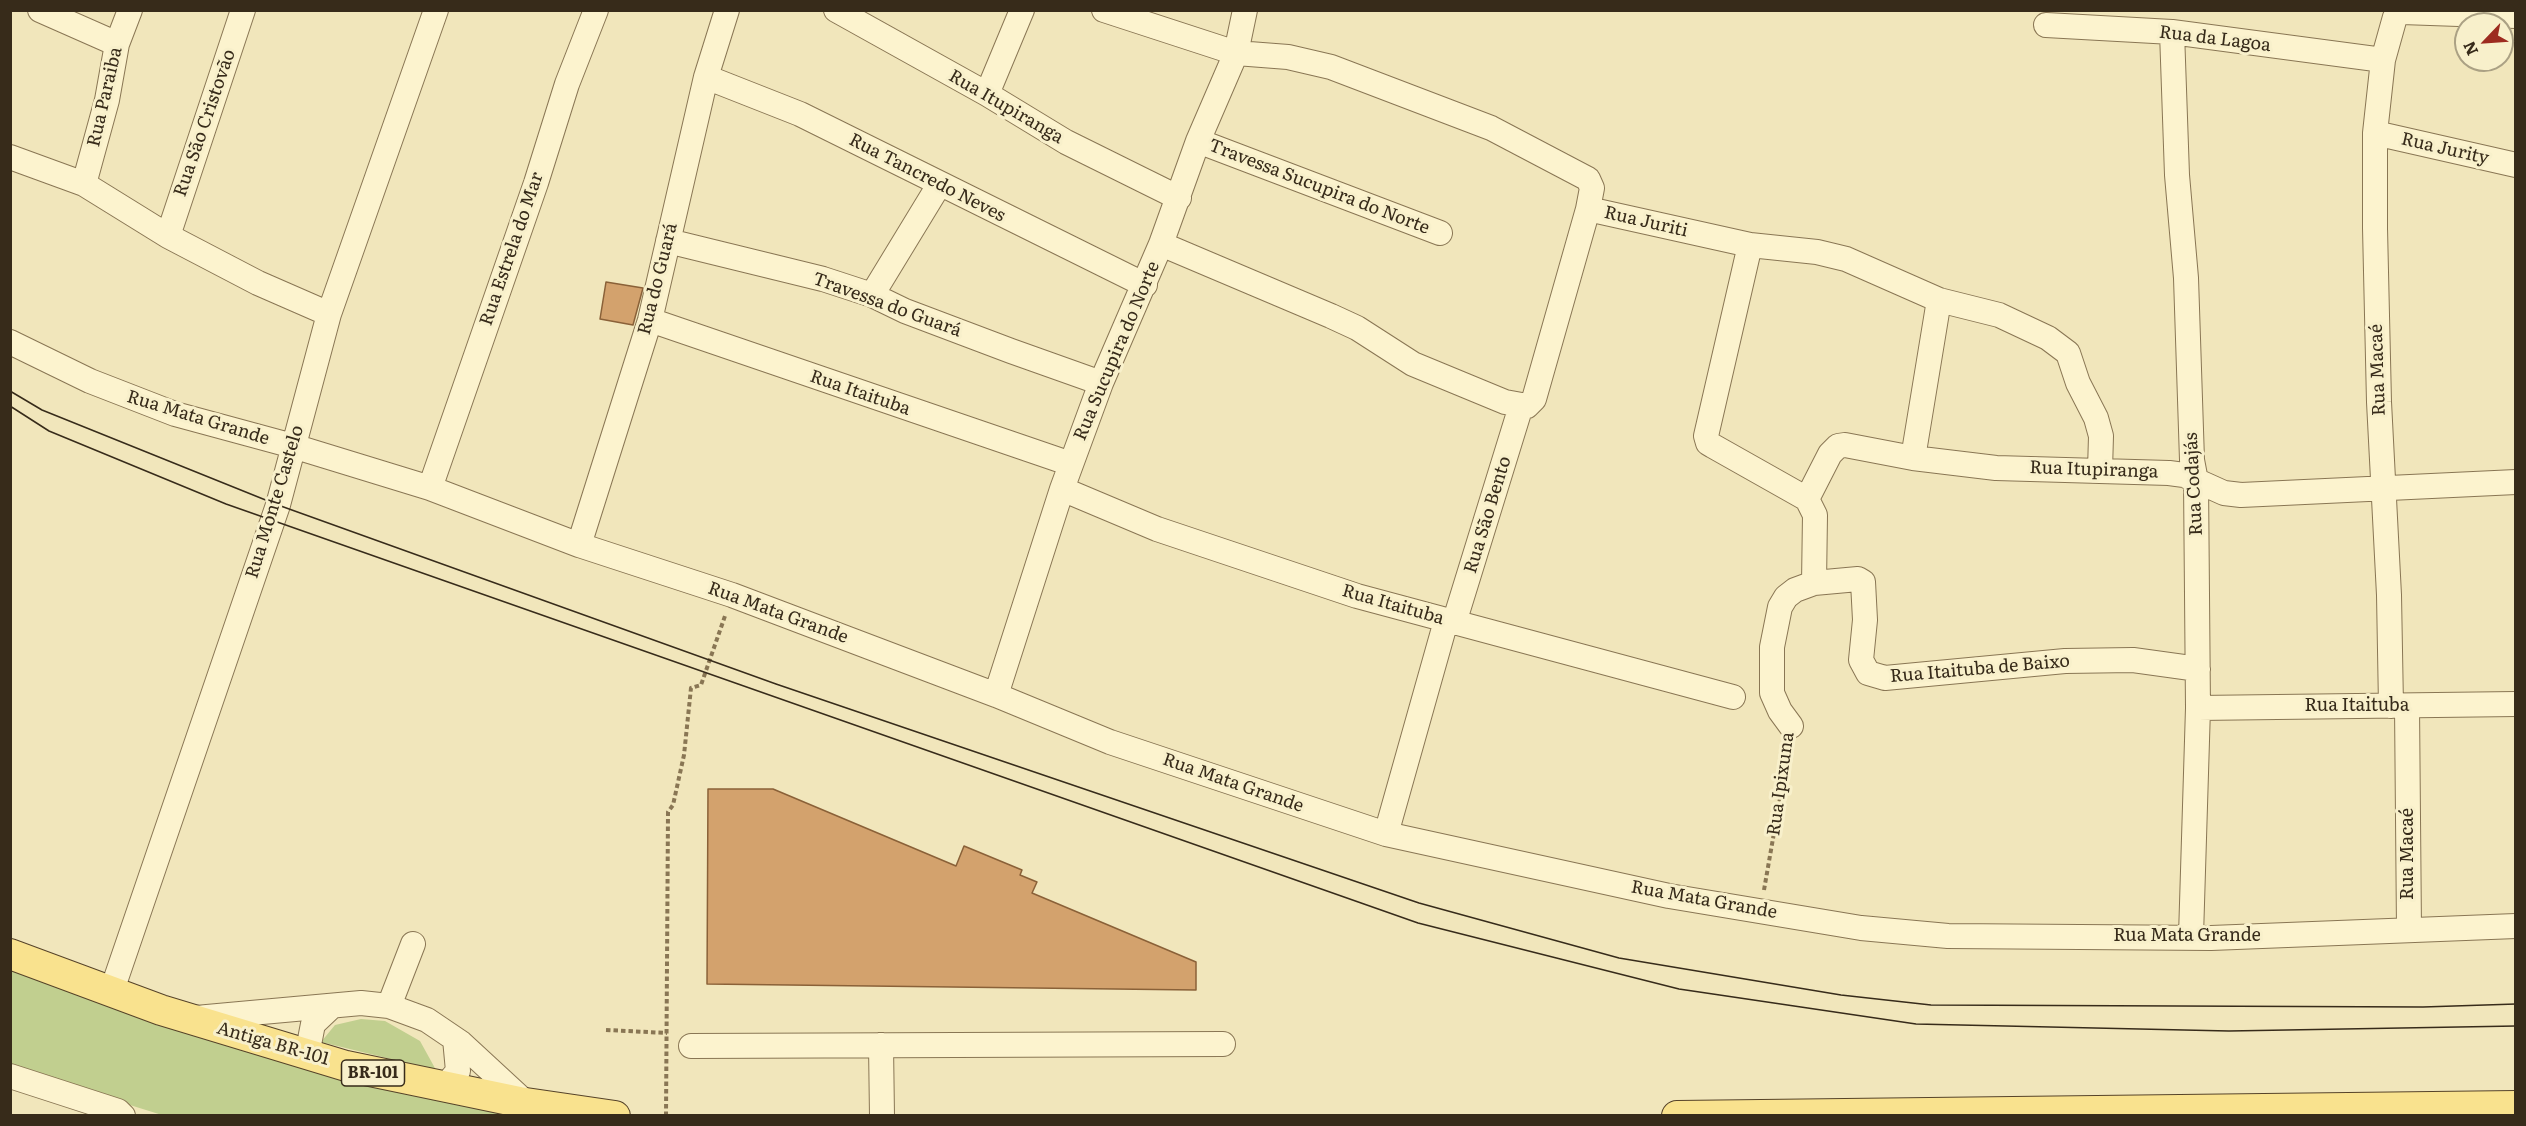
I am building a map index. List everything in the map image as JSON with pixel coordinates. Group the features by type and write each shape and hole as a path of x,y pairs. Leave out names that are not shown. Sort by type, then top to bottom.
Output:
{"main road":[{"name":"Antiga BR-101","path":"10,954 111,993 188,1019 382,1076 526,1103 615,1116"},
{"path":"1677,1116 2091,1113 2516,1106"}],"street":[{"path":"40,10 117,44"},
{"name":"Rua Paraiba","path":"84,184 107,100 117,44 130,10"},
{"name":"Rua São Cristovão","path":"168,236 243,10"},
{"name":"Rua Monte Castelo","path":"111,993 278,505 328,314 436,10"},
{"name":"Rua Estrela do Mar","path":"430,488 536,183 567,84 596,10"},
{"name":"Rua do Guará","path":"579,544 650,320 706,77 727,10"},
{"name":"Rua Itupiranga","path":"836,10 987,94 1066,142 1179,198"},
{"path":"987,94 1022,10"},
{"name":"Rua Juriti","path":"1104,10 1236,53 1288,57 1331,67 1491,128 1588,179 1592,188 1588,209 1750,245 1805,250 1846,259 1939,300 1999,315 2048,338 2068,353 2078,383 2100,430 2100,470"},
{"name":"Rua Sucupira do Norte","path":"996,695 1071,464 1101,383 1145,285 1179,198 1198,141 1236,53 1245,10"},
{"name":"Rua Macaé","path":"2409,930 2399,706 2384,487 2377,326 2375,133 2383,60 2395,17 2402,12 2516,16"},
{"name":"Rua da Lagoa","path":"2046,25 2172,32 2383,60"},
{"name":"Rua Codajás","path":"2172,32 2177,175 2186,278 2192,460 2196,481 2198,708 2191,936"},
{"name":"Rua Tancredo Neves","path":"706,77 800,114 939,185 1145,285"},
{"name":"Rua Jurity","path":"2375,133 2516,165"},
{"name":"Travessa Sucupira do Norte","path":"1198,141 1440,233"},
{"path":"10,157 84,184 168,236 258,283 328,314"},
{"path":"872,295 939,185"},
{"name":"Rua São Bento","path":"1386,834 1513,404 1532,404 1534,399 1588,209"},
{"name":"Travessa do Guará","path":"668,241 815,277 872,295 937,323 1101,383"},
{"path":"1161,244 1357,328 1413,364 1513,404"},
{"path":"1750,245 1706,436 1713,446 1807,499 1816,520 1814,583"},
{"path":"1912,458 1939,300"},
{"name":"Rua Itaituba","path":"650,320 1071,464"},
{"name":"Rua Mata Grande","path":"10,342 44,361 134,400 239,434 293,446 430,488 579,544 732,595 996,695 1110,742 1386,834 1635,889 1861,928 1948,936 2290,936 2516,926"},
{"name":"Rua Itupiranga","path":"1807,499 1834,449 1841,445 1912,458 1996,468 2169,473 2224,493 2241,495 2516,482"},
{"name":"Rua Itaituba","path":"1062,489 1157,529 1357,596 1733,697"},
{"name":"Rua Itaituba de Baixo","path":"1851,579 1858,579 1864,585 1861,660 1868,673 1874,675 1901,678 2036,663 2101,660 2133,660 2198,669"},
{"name":"Rua Ipixuna","path":"1791,726 1780,711 1772,693 1772,646 1780,607 1786,597 1796,590 1814,583 1851,579"},
{"name":"Rua Itaituba","path":"2198,708 2516,704"},
{"path":"389,1005 413,944"},
{"path":"188,1019 332,1005 361,1003 389,1005 426,1020 455,1039 526,1103"},
{"path":"307,1055 313,1024 332,1005"},
{"path":"439,1087 448,1083 458,1071 455,1039"},
{"path":"691,1046 1223,1044"},
{"path":"881,1045 882,1116"},
{"path":"10,1076 118,1111 123,1116"}],"path":[{"path":"666,1116 668,812 674,805 684,755 691,688 701,685 732,595"},
{"name":"Rua Ipixuna","path":"1760,909 1789,753 1791,726"},
{"path":"606,1030 667,1033"}],"green space":[{"path":"10,955 188,1019 615,1115 162,1115 11,1068"},
{"path":"361,1019 385,1021 420,1041 436,1070 321,1042 335,1025"}],"building":[{"path":"606,282 643,288 633,325 600,319"},
{"path":"708,789 773,789 956,866 964,846 1022,870 1020,875 1037,882 1032,893 1196,962 1196,990 707,984"}],"tram line":[{"path":"10,391 42,410 278,505 776,684 1419,903 1619,958 1841,995 1931,1005 2423,1007 2516,1004"},
{"path":"10,406 49,431 226,504 1418,923 1679,989 1916,1024 2229,1031 2516,1026"}]}
